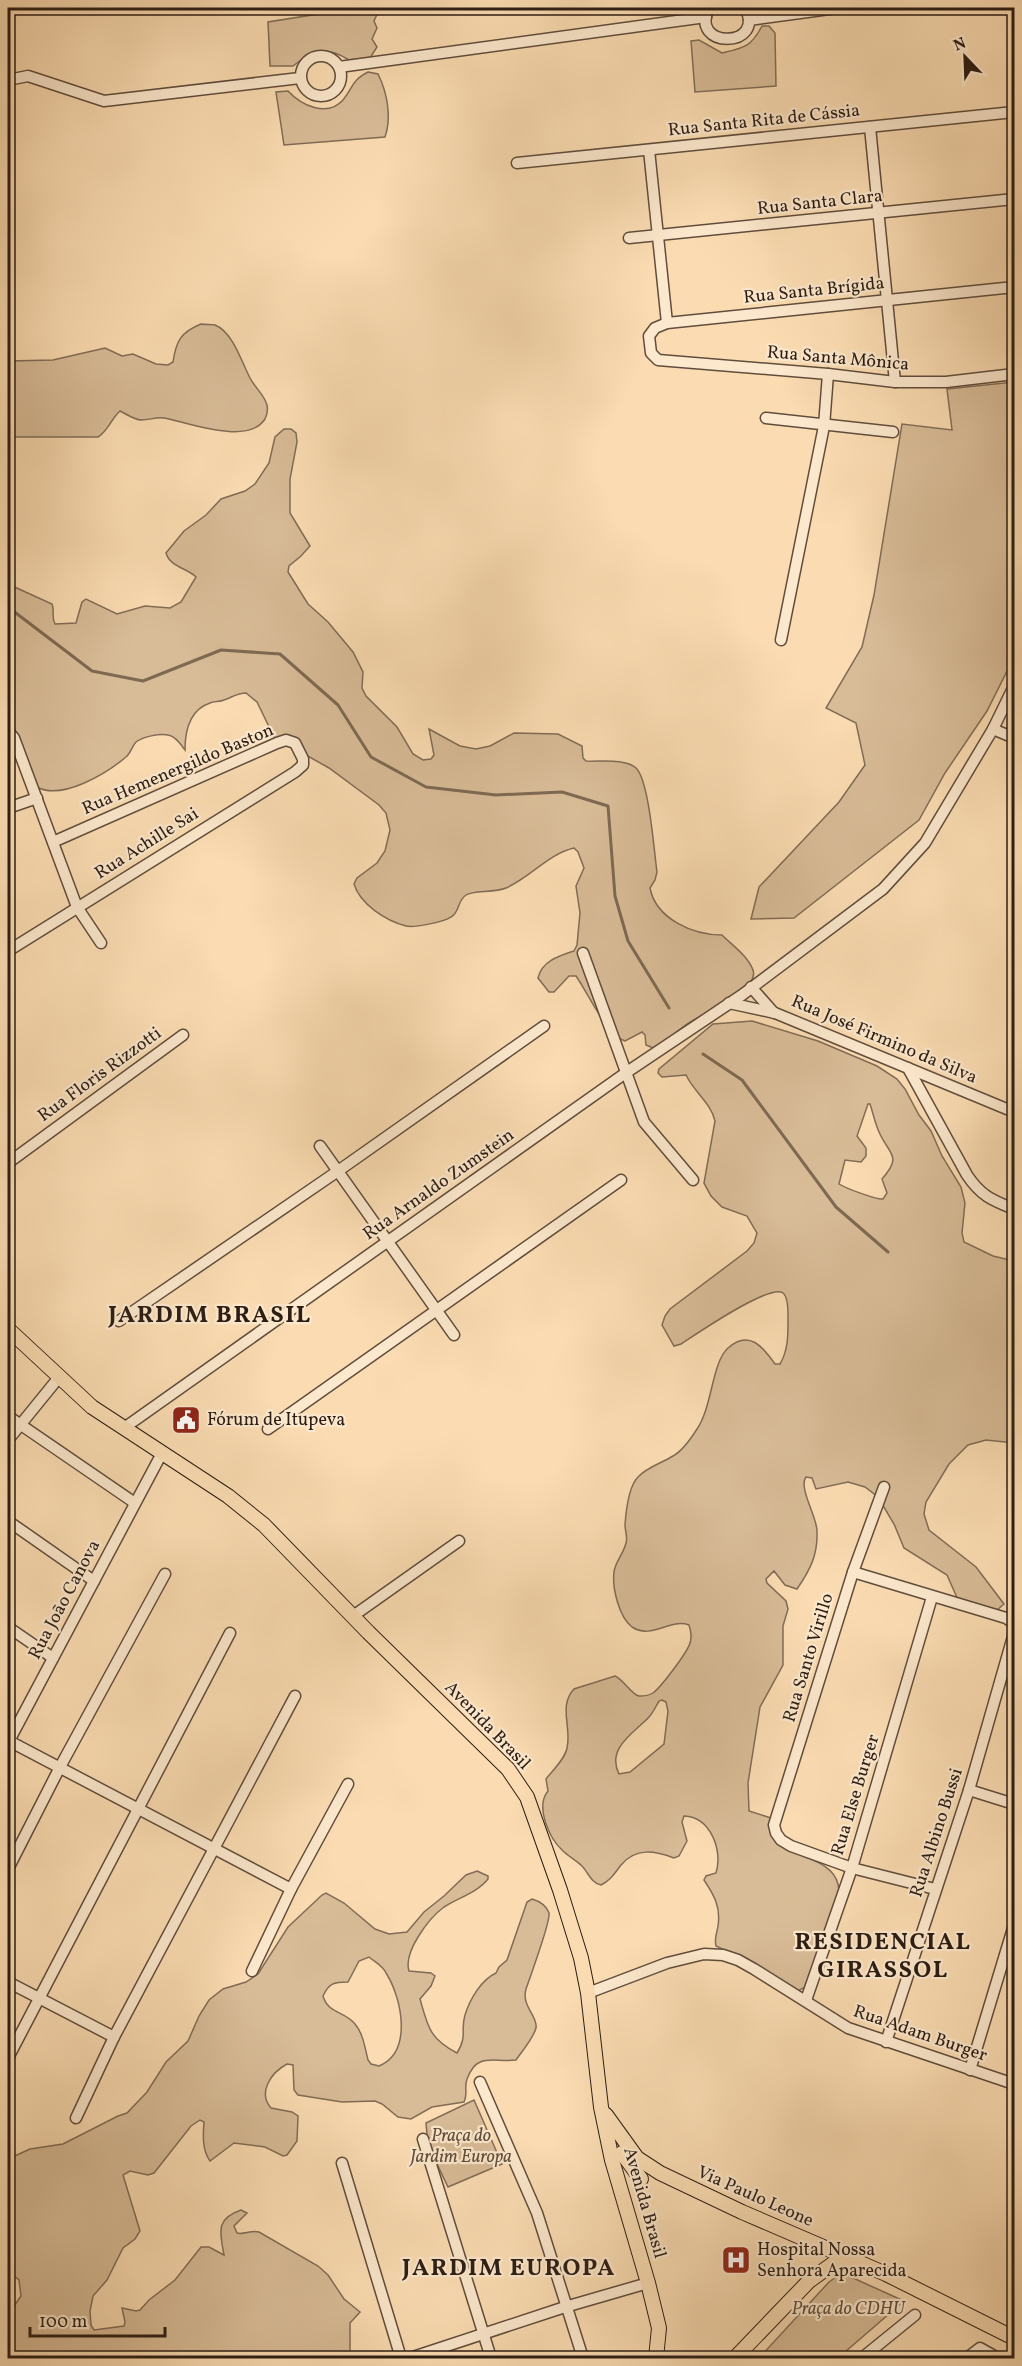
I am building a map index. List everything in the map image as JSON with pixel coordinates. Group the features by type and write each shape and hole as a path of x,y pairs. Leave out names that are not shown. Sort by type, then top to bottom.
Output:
{"main road":[{"name":"Avenida Brasil","path":"8,1329 92,1407 228,1496 264,1525 352,1616 508,1769 527,1797 581,1958 588,1993 601,2107 612,2160 659,2328 656,2358"},
{"name":"Via Paulo Leone","path":"601,2107 629,2150 646,2165 660,2173 886,2274 1014,2338"},
{"path":"601,2107 609,2131 641,2179"},
{"path":"627,2207 629,2193 641,2179 660,2173"},
{"path":"809,2281 821,2260 817,2245"},
{"path":"735,2358 809,2281 834,2263 852,2260"}],"street":[{"path":"747,12 762,8"},
{"path":"747,12 837,8"},
{"path":"339,67 707,12 711,33 724,40 731,40 743,33 747,12"},
{"path":"318,55 334,60 339,67 340,83 336,89 324,96 305,89 300,78 304,64 310,58 318,55"},
{"path":"8,80 28,76 104,101 300,78"},
{"name":"Rua Santa Rita de Cássia","path":"517,163 1014,112"},
{"path":"870,127 895,382"},
{"path":"649,150 667,323"},
{"name":"Rua Santa Clara","path":"629,238 1014,199"},
{"name":"Rua Santa Brígida","path":"667,323 1014,287"},
{"name":"Rua Santa Mônica","path":"667,323 655,328 649,336 651,353 658,360 895,382 946,382 1014,374"},
{"path":"781,640 824,425 828,374"},
{"path":"766,418 892,432"},
{"name":"Rua Arnaldo Zumstein","path":"124,1428 627,1072 729,1004 867,901 904,868 925,843 993,729 1014,686"},
{"path":"993,729 1014,738"},
{"path":"8,731 14,738 77,907 101,943"},
{"name":"Rua Hemenergildo Baston","path":"53,842 277,742 286,740 295,743 303,759 303,765"},
{"name":"Rua Achille Sai","path":"8,951 303,765"},
{"path":"8,808 37,798"},
{"path":"583,954 644,1122 693,1180"},
{"name":"Rua José Firmino da Silva","path":"751,987 775,1013"},
{"name":"Rua José Firmino da Silva","path":"729,1004 775,1013 1014,1112"},
{"path":"119,1321 544,1026"},
{"name":"Rua Floris Rizzotti","path":"8,1163 183,1035"},
{"path":"908,1068 977,1190 986,1197 1014,1209"},
{"path":"320,1146 454,1335"},
{"path":"268,1429 621,1180"},
{"path":"8,1440 60,1376"},
{"path":"8,1416 135,1503"},
{"name":"Rua João Canova","path":"9,1737 162,1453"},
{"name":"Rua Santo Virillo","path":"852,1868 791,1846 781,1840 774,1825 853,1572 884,1487"},
{"path":"8,1521 94,1581"},
{"path":"352,1616 459,1542"},
{"path":"853,1572 1006,1618 1012,1623 1014,1633"},
{"path":"8,1869 60,1767 165,1574"},
{"name":"Rua Else Burger","path":"806,2000 852,1868 932,1597"},
{"path":"8,1627 53,1658"},
{"path":"8,2058 230,1633"},
{"name":"Rua Albino Bussi","path":"886,2042 969,1790 1014,1633"},
{"path":"76,2118 114,2037 295,1696"},
{"path":"9,1737 60,1767 291,1889"},
{"path":"252,1971 291,1889 348,1784"},
{"path":"969,1790 1014,1804"},
{"path":"852,1868 935,1889"},
{"path":"970,2070 1014,1925"},
{"name":"Rua Adam Burger","path":"588,1993 667,1964 704,1954 723,1955 738,1960 848,2028 1014,2084"},
{"path":"8,1982 114,2037"},
{"path":"480,2082 537,2213 565,2307 584,2358"},
{"path":"423,2139 491,2358"},
{"path":"342,2163 401,2358"},
{"path":"410,2358 565,2307 648,2283"},
{"path":"862,2358 915,2315"},
{"path":"967,2358 980,2348 998,2358"}],"green space":[{"path":"357,8 376,8 378,12 374,21 377,28 372,39 377,47 370,58 349,60 333,52 319,51 293,66 270,66 268,22"},
{"path":"762,26 769,26 775,33 776,86 695,92 691,41 699,40 722,53 746,46"},
{"path":"368,72 378,74 384,89 388,113 385,137 284,145 276,92 288,91 300,101 314,108 329,108 343,100 356,81"},
{"path":"201,324 215,325 227,334 252,382 264,398 267,414 257,427 232,432 164,418 139,420 120,411 98,437 8,437 8,361 53,360 105,348 122,356 133,354 156,364 168,365 173,362 176,348 184,334"},
{"path":"1014,382 1014,657 987,711 945,773 919,820 794,918 751,919 759,887 839,802 865,765 856,723 826,708 862,647 874,595 902,424 952,430 947,389"},
{"path":"284,429 291,429 296,433 297,442 290,479 290,513 310,546 289,566 288,572 308,604 328,622 353,652 363,672 362,688 366,696 397,727 413,754 423,760 431,759 434,755 429,729 460,746 476,749 490,746 514,733 558,734 582,746 583,758 586,761 619,762 636,768 641,775 648,801 657,872 650,888 654,899 660,908 677,923 699,932 722,935 744,955 753,970 753,978 739,994 687,1024 658,1047 653,1048 646,1045 645,1035 642,1032 625,1041 611,1031 576,976 569,976 554,992 549,992 538,978 540,972 547,963 574,951 577,945 580,913 576,886 584,868 574,848 556,855 506,888 466,895 454,915 442,921 406,926 382,916 368,905 354,884 357,878 377,863 385,851 390,830 386,813 379,805 329,768 274,737 257,702 246,693 212,702 197,711 187,729 185,750 171,736 151,736 136,742 126,757 84,783 59,790 37,787 8,727 8,584 52,604 55,624 76,623 82,602 86,599 117,614 145,606 170,608 181,602 196,577 171,561 166,553 184,531 206,515 221,499 245,491 255,484 269,463 275,437"},
{"path":"752,1021 818,1041 877,1066 897,1079 931,1131 942,1156 961,1187 965,1203 962,1233 964,1242 993,1256 1014,1261 1014,1443 986,1440 968,1445 949,1464 926,1502 924,1514 929,1530 976,1567 1004,1604 996,1611 958,1600 947,1575 904,1548 894,1524 878,1497 865,1487 848,1482 816,1489 812,1478 806,1477 804,1488 817,1531 812,1562 797,1589 785,1585 774,1571 766,1579 767,1583 786,1601 788,1609 783,1626 783,1665 760,1707 748,1783 749,1811 771,1818 773,1832 779,1842 823,1865 832,1873 838,1884 839,1894 834,1920 809,1985 796,1992 751,1963 716,1946 718,1907 704,1880 706,1876 716,1873 718,1855 713,1837 701,1822 684,1816 682,1822 687,1841 679,1856 674,1858 653,1852 633,1855 601,1885 595,1882 582,1866 558,1845 549,1831 543,1814 544,1798 548,1791 546,1779 567,1748 566,1710 569,1696 574,1689 615,1676 636,1695 652,1694 673,1670 690,1643 689,1625 674,1624 654,1630 639,1630 627,1622 617,1602 614,1572 627,1541 625,1525 627,1506 635,1481 646,1470 676,1454 692,1436 702,1420 715,1374 728,1348 743,1340 749,1340 760,1346 775,1364 780,1364 786,1346 788,1306 783,1293 775,1292 749,1302 681,1344 674,1346 662,1325 670,1309 747,1251 754,1243 757,1233 747,1216 722,1207 711,1196 704,1183 715,1121 710,1109 686,1075 662,1077 658,1073 659,1069 713,1024","holes":["868,1104 870,1104 878,1129 893,1160 882,1179 887,1193 883,1199 874,1198 839,1184 845,1160 861,1162 866,1156 866,1148 857,1136","662,1700 666,1702 668,1711 664,1744 630,1772 619,1774 616,1765 619,1749"]},
{"path":"477,1871 488,1876 488,1879 473,1891 444,1907 431,1919 413,1945 408,1963 409,1971 431,1973 435,1976 431,1986 420,1999 435,2037 457,2053 462,2042 465,2015 470,2003 481,1985 507,1960 527,1902 532,1899 542,1904 548,1910 549,1918 525,1995 527,2006 535,2019 536,2028 530,2041 516,2060 481,2061 471,2070 467,2079 464,2102 432,2107 411,2119 398,2117 375,2101 342,2102 298,2095 294,2090 293,2065 287,2064 272,2077 265,2096 271,2108 292,2112 298,2116 297,2141 287,2155 283,2156 265,2147 234,2143 210,2161 204,2147 204,2122 200,2120 191,2126 154,2173 148,2175 130,2171 123,2175 140,2231 135,2239 123,2248 107,2280 93,2296 90,2311 91,2325 94,2330 124,2326 122,2308 140,2310 175,2280 201,2247 209,2247 224,2255 221,2227 227,2218 241,2210 247,2213 234,2226 237,2233 259,2232 318,2266 328,2275 344,2299 360,2312 350,2323 350,2358 8,2358 8,2315 21,2296 19,2280 8,2271 8,2159 30,2149 63,2144 127,2113 147,2092 166,2062 188,2041 209,2000 223,1989 246,1982 258,1974 288,1927 322,1895 326,1893 344,1903 375,1929 389,1934 407,1932 424,1912 466,1875","holes":["369,1957 383,1968 392,1984 400,2010 401,2024 397,2049 390,2059 379,2066 371,2064 368,2060 362,2036 355,2024 329,2006 323,1996 332,1984 348,1982 359,1961"]},
{"name":"Praça do Jardim Europa","path":"474,2100 502,2164 448,2187 428,2145 426,2123"},
{"name":"Praça do CDHU","path":"842,2273 904,2301 838,2358 759,2358 829,2282"}],"waterway":[{"path":"8,607 92,671 143,681 221,650 280,654 338,705 371,757 426,787 496,795 562,792 608,806 615,896 628,941 669,1008"},
{"path":"703,1054 742,1080 836,1207 888,1252"}],"place":[{"name":"Fórum de Itupeva","path":"186,1420"},
{"name":"Hospital Nossa Senhora Aparecida","path":"736,2260"}],"district":[{"name":"JARDIM BRASIL","path":"210,1316"},
{"name":"RESIDENCIAL GIRASSOL","path":"883,1957"},
{"name":"JARDIM EUROPA","path":"509,2269"}]}
